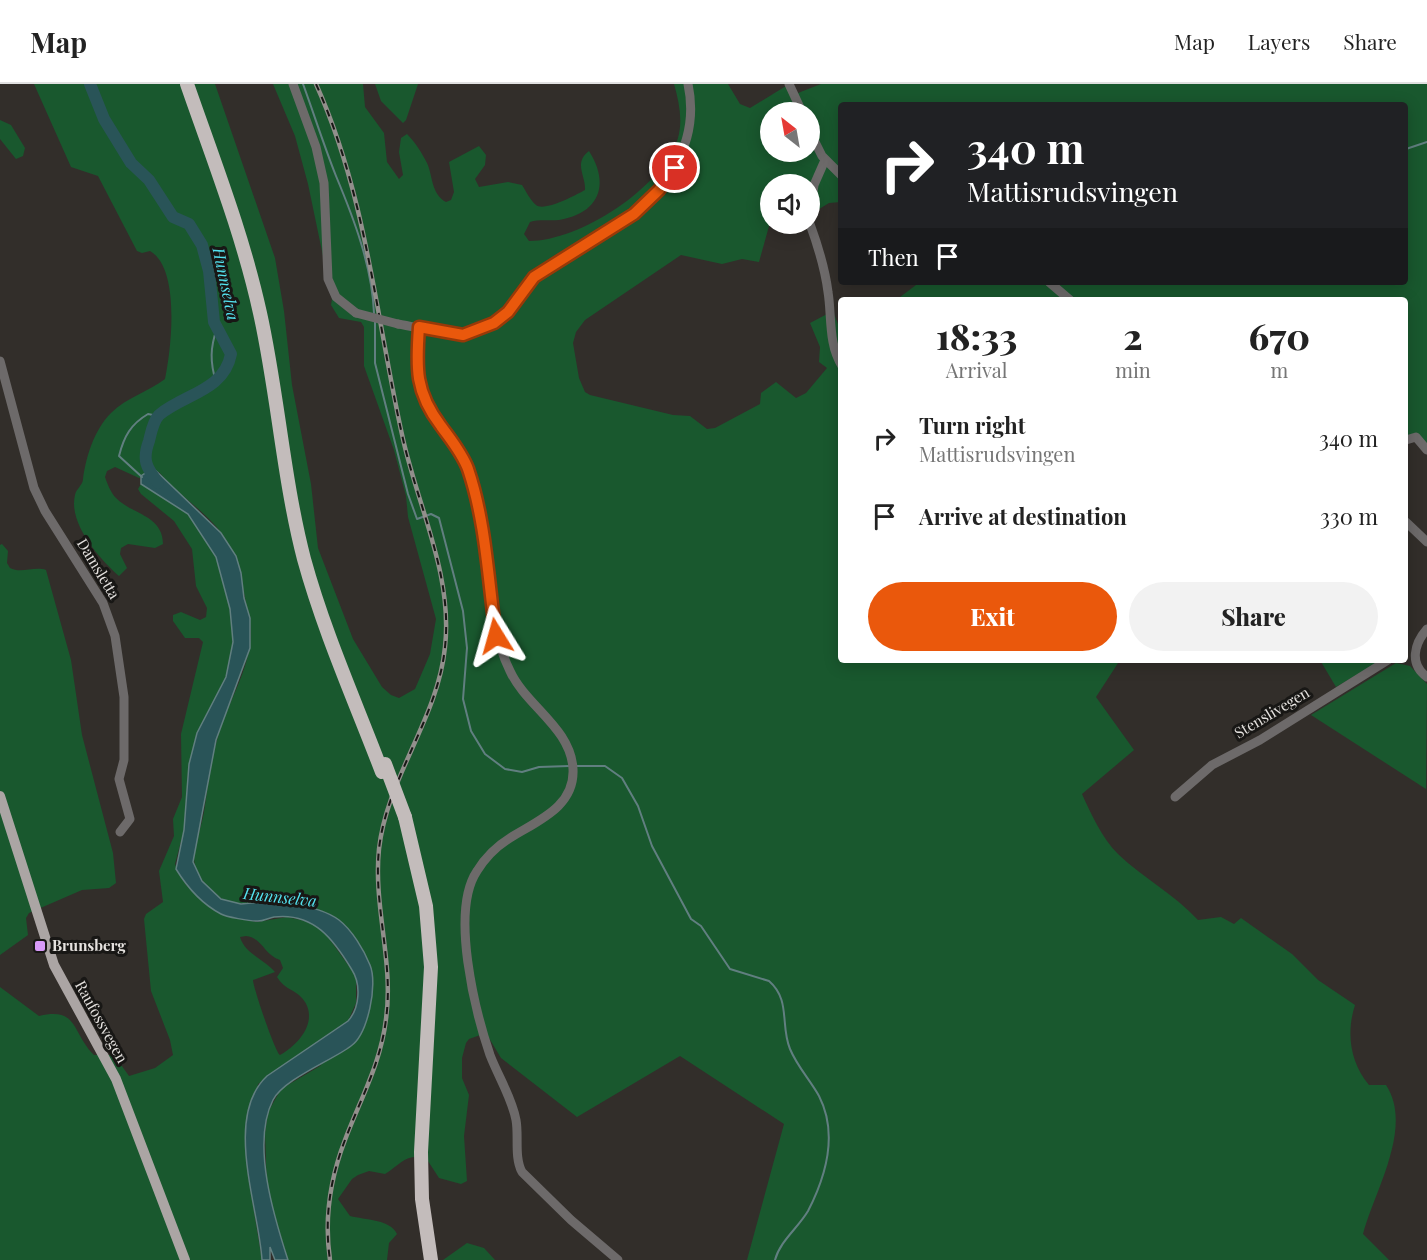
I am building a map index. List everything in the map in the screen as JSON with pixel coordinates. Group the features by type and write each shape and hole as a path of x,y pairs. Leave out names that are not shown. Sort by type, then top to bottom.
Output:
{"highway":[{"path":"187,84 252,278 270,363 283,451 304,557 330,642 383,768"},
{"path":"193,84 258,279 298,502 312,563 342,656 403,820 426,906 431,968 421,1152 422,1199 431,1260"},
{"path":"403,820 417,886 425,969 414,1144 415,1199 424,1260"}],"main road":[{"name":"Raufossvegen","path":"0,796 54,965 116,1079 184,1260"}],"street":[{"path":"293,84 316,147 324,183 328,279 336,297 357,313 398,324 463,335 494,323 508,312 534,277 634,214 659,190 675,168 685,146 690,109 688,84"},
{"path":"789,84 797,102"},
{"path":"820,151 825,160 838,172"},
{"path":"819,174 825,160"},
{"path":"813,234 822,259 831,328 838,360"},
{"path":"1052,285 1066,297"},
{"path":"419,327 416,365 419,387 436,420 459,451 474,490 496,636 510,672 526,698 561,736 573,768 571,785 560,805 542,821 509,838 493,852 476,872 468,891 465,943 481,1022 516,1121 519,1167 571,1220 618,1260"},
{"name":"Damsletta","path":"0,361 34,488 45,511 103,603 115,636 124,697 124,760 118,778 130,819 120,832"},
{"path":"1408,438 1427,450"},
{"path":"1408,524 1427,542"},
{"path":"1427,629 1410,653 1427,678"},
{"name":"Stenslivegen","path":"1175,797 1218,761 1266,736 1383,663"}],"green space":[{"path":"34,84 215,84 275,258 284,311 292,385 311,484 318,548 353,639 382,687 391,695 399,698 415,689 430,654 436,619 408,517 406,496 394,450 364,366 364,327 361,322 339,318 331,305 332,299 308,184 295,136 273,84 363,84 365,107 384,133 387,162 399,179 403,175 399,152 401,138 407,134 427,163 438,194 446,202 451,200 454,192 449,162 479,146 486,155 485,165 475,179 479,187 508,182 522,185 532,201 540,207 560,202 585,190 581,165 584,156 589,151 599,175 600,185 592,204 573,216 559,220 530,222 524,234 529,241 549,239 594,222 637,193 655,175 669,157 678,138 680,111 674,84 728,84 740,104 750,108 786,86 798,93 821,84 1427,84 1427,453 1415,439 1408,437 1408,297 900,297 916,285 1408,285 1408,102 838,102 838,202 829,203 820,209 820,174 760,174 760,234 767,234 759,262 742,259 722,264 681,255 585,320 576,332 573,343 579,378 585,392 673,415 690,416 707,429 715,428 760,404 761,393 776,382 796,398 806,393 827,368 819,362 820,347 810,323 831,312 834,314 838,324 838,663 1118,663 1096,697 1134,750 1082,794 1093,818 1112,848 1198,920 1221,917 1234,924 1241,918 1292,954 1318,980 1355,1005 1350,1037 1358,1067 1369,1085 1386,1085 1394,1102 1396,1120 1394,1140 1363,1234 1389,1260 747,1260 784,1124 680,1056 577,1117 501,1058 486,1033 469,1039 462,1058 462,1078 469,1095 464,1136 467,1181 461,1184 439,1178 426,1158 419,1157 404,1160 385,1174 369,1171 358,1175 352,1179 338,1199 350,1216 377,1221 394,1229 397,1234 389,1243 387,1260 288,1260 267,1193 265,1133 268,1112 281,1089 320,1066 370,1005 371,967 351,933 338,920 271,897 242,904 228,902 215,894 198,873 194,855 195,846 204,812 213,757 222,725 245,665 251,634 238,567 221,532 159,472 139,478 115,467 107,471 105,477 109,488 122,503 145,516 158,527 162,534 163,544 155,548 128,544 121,548 120,554 127,568 119,576 95,551 76,518 75,495 83,481 89,453 100,427 117,407 165,379 170,349 170,292 160,260 150,251 142,253 137,251 98,176 71,167"},
{"path":"375,84 418,84 403,123 381,101"},
{"path":"0,120 11,125 25,148 23,156 16,159 0,139"},
{"path":"141,484 188,514 216,557 230,609 233,642 226,677 197,733 188,773 184,830 175,864 186,885 226,916 257,922 287,917 310,922 323,930 356,976 356,1003 348,1021 258,1084 248,1175 262,1260 0,1260 0,987 39,1016 52,1014 68,1018 94,1055 114,1055 129,1076 155,1068 173,1055 170,1040 151,991 144,919 146,914 163,902 159,871 174,836 173,819 182,797 181,734 203,642 199,638 185,638 173,621 173,615 181,612 200,620 206,617 207,608 196,586 192,549 174,521 138,489","holes":["240,937 252,937 280,960 283,968 277,977 302,998 309,1014 308,1022 300,1038 280,1055 265,1019 253,980 275,972 250,952"]},
{"path":"2,544 8,551 7,563 10,568 46,570 71,660 82,735 113,853 116,883 109,888 82,890 29,913 26,918 28,935 0,955 0,545"},
{"path":"1322,663 1377,663 1336,687"},
{"path":"1396,663 1410,666 1427,684 1426,789 1311,715"},
{"path":"467,1243 484,1248 495,1260 443,1260"}],"water":[{"path":"153,468 221,533 236,556 250,618 250,648 216,740 193,862 202,881 221,899 241,904 260,902 270,897 331,915 344,924 357,941 372,973 370,1008 357,1040 342,1052 287,1085 273,1100 267,1117 264,1158 267,1180 288,1260 275,1260 270,1247 270,1260 262,1260 247,1164 245,1139 247,1115 254,1094 267,1076 348,1021 357,1003 357,982 338,948 312,924 288,917 274,917 258,921 224,915 214,910 196,894 176,869 184,830 189,764 197,733 226,677 233,642 230,609 216,557 188,514 141,484 141,476"}],"waterway":[{"name":"Hunnselva","path":"90,84 104,119 131,163 149,180 173,217 189,224 202,245 209,271 214,322 231,354 227,366 212,384 169,408 155,420 146,458 148,468 158,483"},
{"path":"303,84 361,243 370,278 374,313"},
{"path":"1408,148 1427,142"},
{"path":"375,322 375,363 408,494 417,519 431,514 439,518 463,611 467,648 463,699 471,731 485,754 505,769 522,772 539,767 569,766"},
{"path":"216,382 212,355 217,328"},
{"name":"Hunnselva","path":"142,477 119,456 123,442 133,426 148,414 158,416"},
{"path":"574,766 605,766 622,778 638,806 652,846 691,919 701,926 730,969 769,981 780,996 790,1049 819,1096 825,1110 829,1139 824,1169 814,1198 804,1217 777,1253 775,1260"}],"railway":[{"path":"316,84 333,127 359,214 403,439 439,567 446,620 445,647 433,699 392,797 379,849 379,892 388,998 386,1019 375,1066 335,1169 328,1214 330,1260"}],"place":[{"name":"Brunsberg","path":"40,946"}],"route":[{"path":"496,636 481,522 467,466 425,402 419,387 416,365 419,327 463,335 494,323 508,312 534,277 634,214 659,190 675,168"}]}
